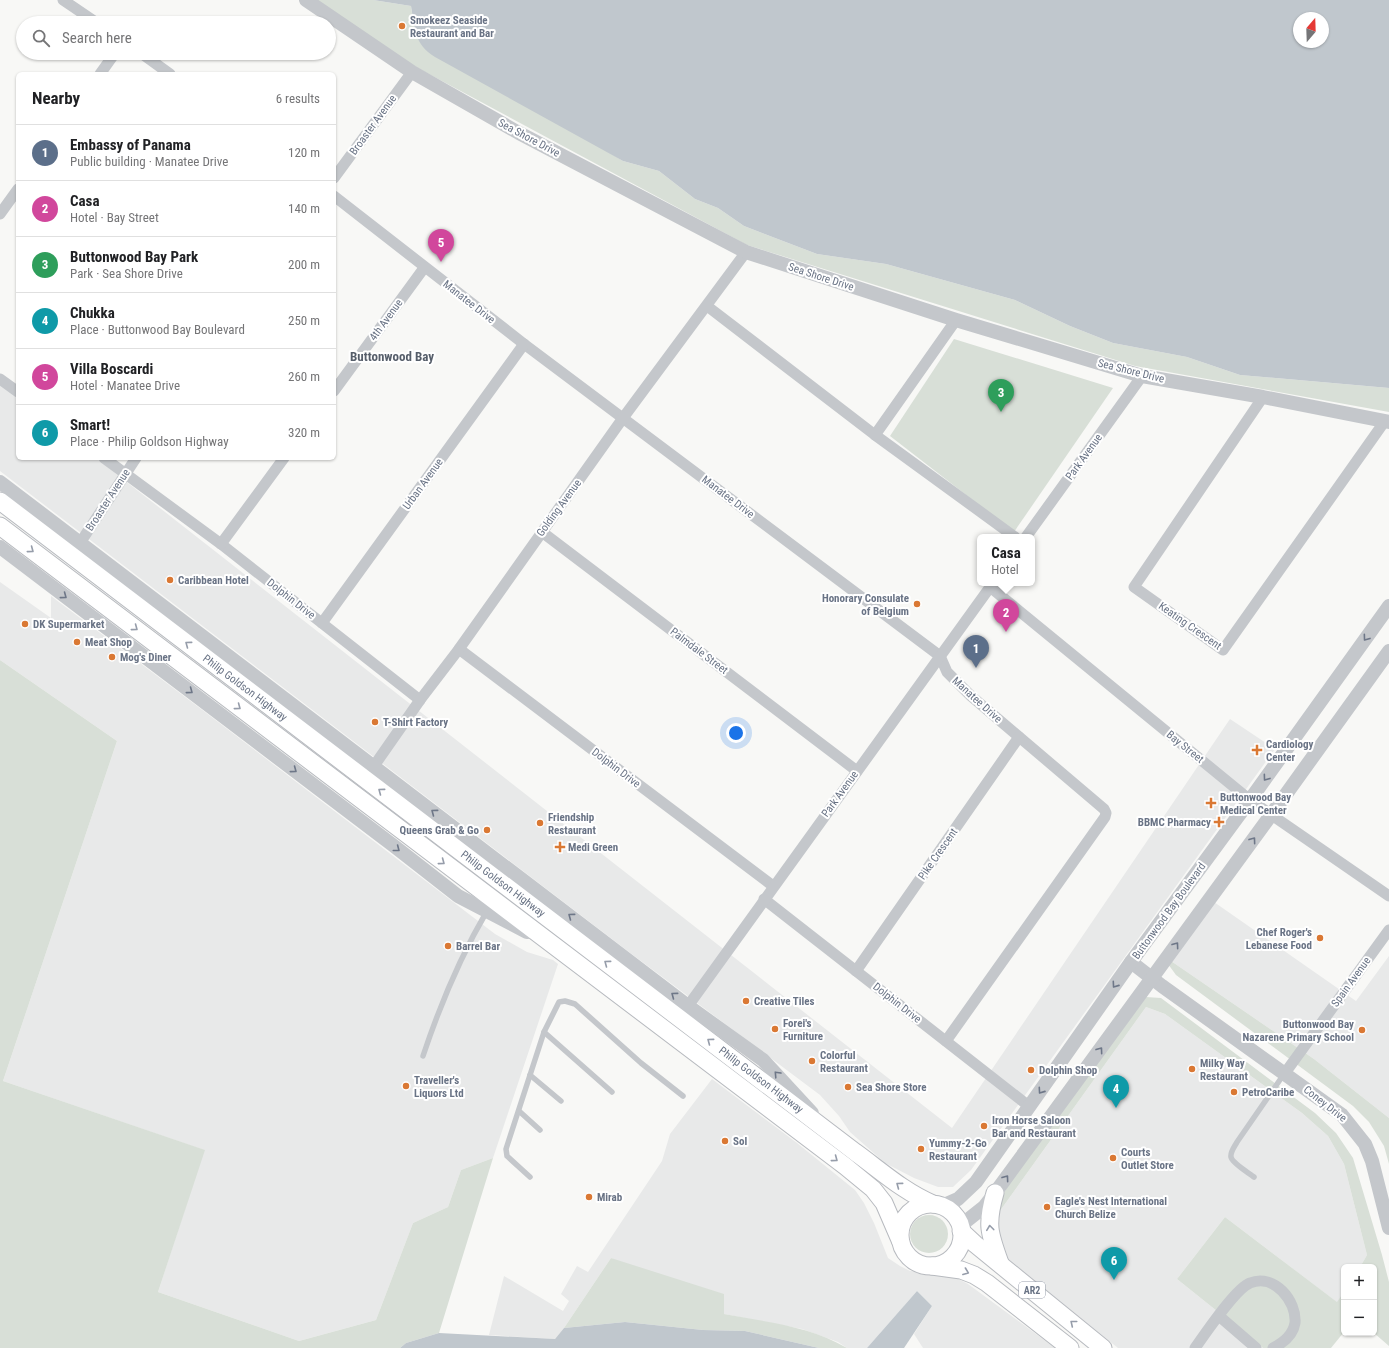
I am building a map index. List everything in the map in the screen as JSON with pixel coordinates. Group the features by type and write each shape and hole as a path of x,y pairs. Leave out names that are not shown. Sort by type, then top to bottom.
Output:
{"main road":[{"name":"Philip Goldson Highway","path":"0,501 905,1189 921,1199 937,1205"},
{"name":"Philip Goldson Highway","path":"0,526 549,944 756,1098 873,1189 884,1203 900,1240"},
{"path":"995,1193 990,1210 989,1226 1000,1263"},
{"path":"923,1204 937,1205 953,1214 961,1228 960,1244 953,1256 946,1262 928,1265 918,1262 910,1257 903,1249 900,1240 900,1230 908,1214 915,1208 923,1204"},
{"name":"AR2","path":"961,1228 975,1244 1103,1348"},
{"name":"AR2","path":"928,1265 961,1270 974,1275 987,1283 1070,1348"}],"street":[{"path":"63,0 87,16"},
{"name":"Sea Shore Drive","path":"306,0 330,16"},
{"name":"Sea Shore Drive","path":"336,20 412,72 519,133 746,252 956,320 1142,376 1263,397 1387,422"},
{"path":"101,72 110,60"},
{"path":"151,60 167,72"},
{"name":"Broaster Avenue","path":"336,175 412,72"},
{"path":"0,214 16,192"},
{"name":"Manatee Drive","path":"336,198 424,268 524,344 940,656 947,672 971,696 1104,809 1106,817 946,1041"},
{"name":"Golding Avenue","path":"374,766 623,418 746,252"},
{"name":"4th Avenue","path":"336,388 424,268"},
{"path":"707,306 875,436 1011,534"},
{"path":"875,436 956,320"},
{"name":"Urban Avenue","path":"322,623 524,344"},
{"name":"Park Avenue","path":"1028,534 1142,376"},
{"path":"0,379 16,388"},
{"name":"Keating Crescent","path":"1263,397 1134,587 1223,650 1387,422"},
{"name":"Dolphin Drive","path":"107,460 221,544 420,700"},
{"name":"Broaster Avenue","path":"80,543 135,460"},
{"path":"221,544 283,460"},
{"path":"0,482 688,1006 763,1060 832,1134"},
{"name":"Palmdale Street","path":"542,532 857,771"},
{"path":"0,547 458,896 549,944"},
{"name":"Park Avenue","path":"688,1006 990,586"},
{"name":"Bay Street","path":"992,586 1250,800 1389,896"},
{"name":"Buttonwood Bay Boulevard","path":"937,1205 958,1199 976,1182 1132,962 1389,606"},
{"name":"Dolphin Drive","path":"458,649 773,886"},
{"path":"961,1228 984,1207 995,1193 1389,651"},
{"name":"Pike Crescent","path":"856,971 1019,737"},
{"name":"Dolphin Drive","path":"764,899 1030,1107"},
{"name":"Spain Avenue","path":"1285,1073 1389,930"},
{"name":"Coney Drive","path":"1132,962 1342,1115 1365,1144 1372,1161 1389,1228"},
{"path":"1194,1348 1240,1290 1250,1282 1263,1281 1277,1286 1290,1300 1294,1314 1295,1325 1288,1338 1273,1348"},
{"path":"1219,1316 1256,1348"}],"lane":[{"path":"423,1056 437,1014 454,975 471,938 487,911"},
{"path":"530,1177 507,1156 506,1149 544,1032 559,1002 565,1001 575,1004 641,1063 683,1096"},
{"path":"544,1032 612,1092"},
{"path":"1254,1177 1233,1161 1231,1157 1232,1151 1285,1073"},
{"path":"530,1075 561,1101"},
{"path":"519,1111 540,1130"}],"shaded area":[{"path":"316,0 373,0 411,6 415,34 623,161 659,171 695,199 718,208 744,226 817,254 886,264 1015,300 1070,326 1113,343 1187,357 1240,375 1389,388 1389,412 1135,366 747,245 414,66"},
{"path":"373,0 1389,0 1389,388 1240,375 1187,357 1113,343 1070,326 1015,300 886,264 817,254 744,226 718,208 695,199 659,171 623,161 435,57 423,47 419,41 415,29 411,6"},
{"path":"954,339 1113,388 1014,532 890,436"},
{"path":"0,383 16,395 16,460 99,460 952,1128 1230,719 1275,749 971,1170 953,1187 938,1187 914,1178 885,1163 850,1132 839,1116 820,1095 629,952 0,471"},
{"path":"0,582 51,618 51,596 495,934 527,952 553,960 558,964 493,1158 461,1170 448,1207 413,1223 376,1320 299,1341 158,1292 204,1150 3,1081 117,741 0,660"},
{"path":"0,660 117,741 3,1081 205,1150 158,1292 299,1341 376,1320 413,1223 448,1207 461,1170 493,1158 439,1333 406,1343 400,1348 0,1348"},
{"path":"1214,902 1356,1001 1389,956 1389,1118 1314,1059 1171,961"},
{"path":"1171,961 1314,1059 1389,1118 1389,1164 1384,1146 1369,1122 1353,1106 1176,975 1168,964"},
{"path":"1146,997 1161,998 1315,1113 1336,1133 1353,1158 1389,1282 1389,1346 1377,1336 1377,1264 1362,1264 1367,1255 1344,1164 1328,1136 1302,1113 1165,1014 1146,1007 992,1222 1007,1187"},
{"path":"1146,1007 1165,1014 1302,1113 1328,1136 1344,1164 1367,1255 1362,1264 1341,1264 1341,1298 1338,1303 1225,1217 1177,1279 1263,1348 1118,1348 1005,1257 992,1222"},
{"path":"712,1079 797,1143 855,1190 864,1203 874,1223 888,1258 910,1271 950,1275 968,1284 1055,1348 923,1348 914,1334 932,1306 917,1291 867,1348 847,1348 838,1342 802,1329 724,1314 611,1258 555,1339 489,1335 504,1276 563,1311 569,1301 561,1294 577,1266 588,1272 662,1161 670,1134"},
{"path":"925,1215 933,1215 943,1220 947,1227 947,1241 943,1248 933,1253 925,1253 915,1248 913,1245 910,1238 910,1230 915,1220 918,1218"},
{"path":"1225,1217 1337,1302 1341,1296 1341,1336 1331,1348 1263,1348 1177,1279"},
{"path":"611,1258 724,1294 724,1314 772,1322 803,1330 847,1348 819,1348 745,1331 703,1330 625,1322 564,1328"},
{"path":"917,1291 932,1306 904,1348 867,1348"},
{"path":"625,1322 703,1330 745,1331 819,1348 400,1348 406,1343 439,1333 555,1339 564,1328"}],"place":[{"name":"Smokeez Seaside Restaurant and Bar","path":"402,26"},
{"name":"Villa Boscardi","path":"441,262"},
{"name":"Buttonwood Bay Park","path":"1001,412"},
{"name":"Caribbean Hotel","path":"170,580"},
{"name":"Honorary Consulate of Belgium","path":"917,604"},
{"name":"DK Supermarket","path":"25,624"},
{"name":"Casa","path":"1006,632"},
{"name":"Meat Shop","path":"77,642"},
{"name":"Mog's Diner","path":"112,657"},
{"name":"Embassy of Panama","path":"976,668"},
{"name":"T-Shirt Factory","path":"375,722"},
{"name":"Cardiology Center","path":"1257,750"},
{"name":"Buttonwood Bay Medical Center","path":"1211,803"},
{"name":"BBMC Pharmacy","path":"1219,822"},
{"name":"Friendship Restaurant","path":"540,823"},
{"name":"Queens Grab & Go","path":"487,830"},
{"name":"Medi Green","path":"560,847"},
{"name":"Chef Roger's Lebanese Food","path":"1320,938"},
{"name":"Barrel Bar","path":"448,946"},
{"name":"Creative Tiles","path":"746,1001"},
{"name":"Forei's Furniture","path":"775,1029"},
{"name":"Buttonwood Bay Nazarene Primary School","path":"1362,1030"},
{"name":"Colorful Restaurant","path":"812,1061"},
{"name":"Milky Way Restaurant","path":"1192,1069"},
{"name":"Dolphin Shop","path":"1031,1070"},
{"name":"Traveller's Liquors Ltd","path":"406,1086"},
{"name":"Sea Shore Store","path":"848,1087"},
{"name":"PetroCaribe","path":"1234,1092"},
{"name":"Chukka","path":"1116,1108"},
{"name":"Iron Horse Saloon Bar and Restaurant","path":"984,1126"},
{"name":"Sol","path":"725,1141"},
{"name":"Yummy-2-Go Restaurant","path":"921,1149"},
{"name":"Courts Outlet Store","path":"1113,1158"},
{"name":"Mirab","path":"589,1197"},
{"name":"Eagle's Nest International Church Belize","path":"1047,1207"},
{"name":"Smart!","path":"1114,1280"}],"district":[{"name":"Buttonwood Bay","path":"392,356"}]}
